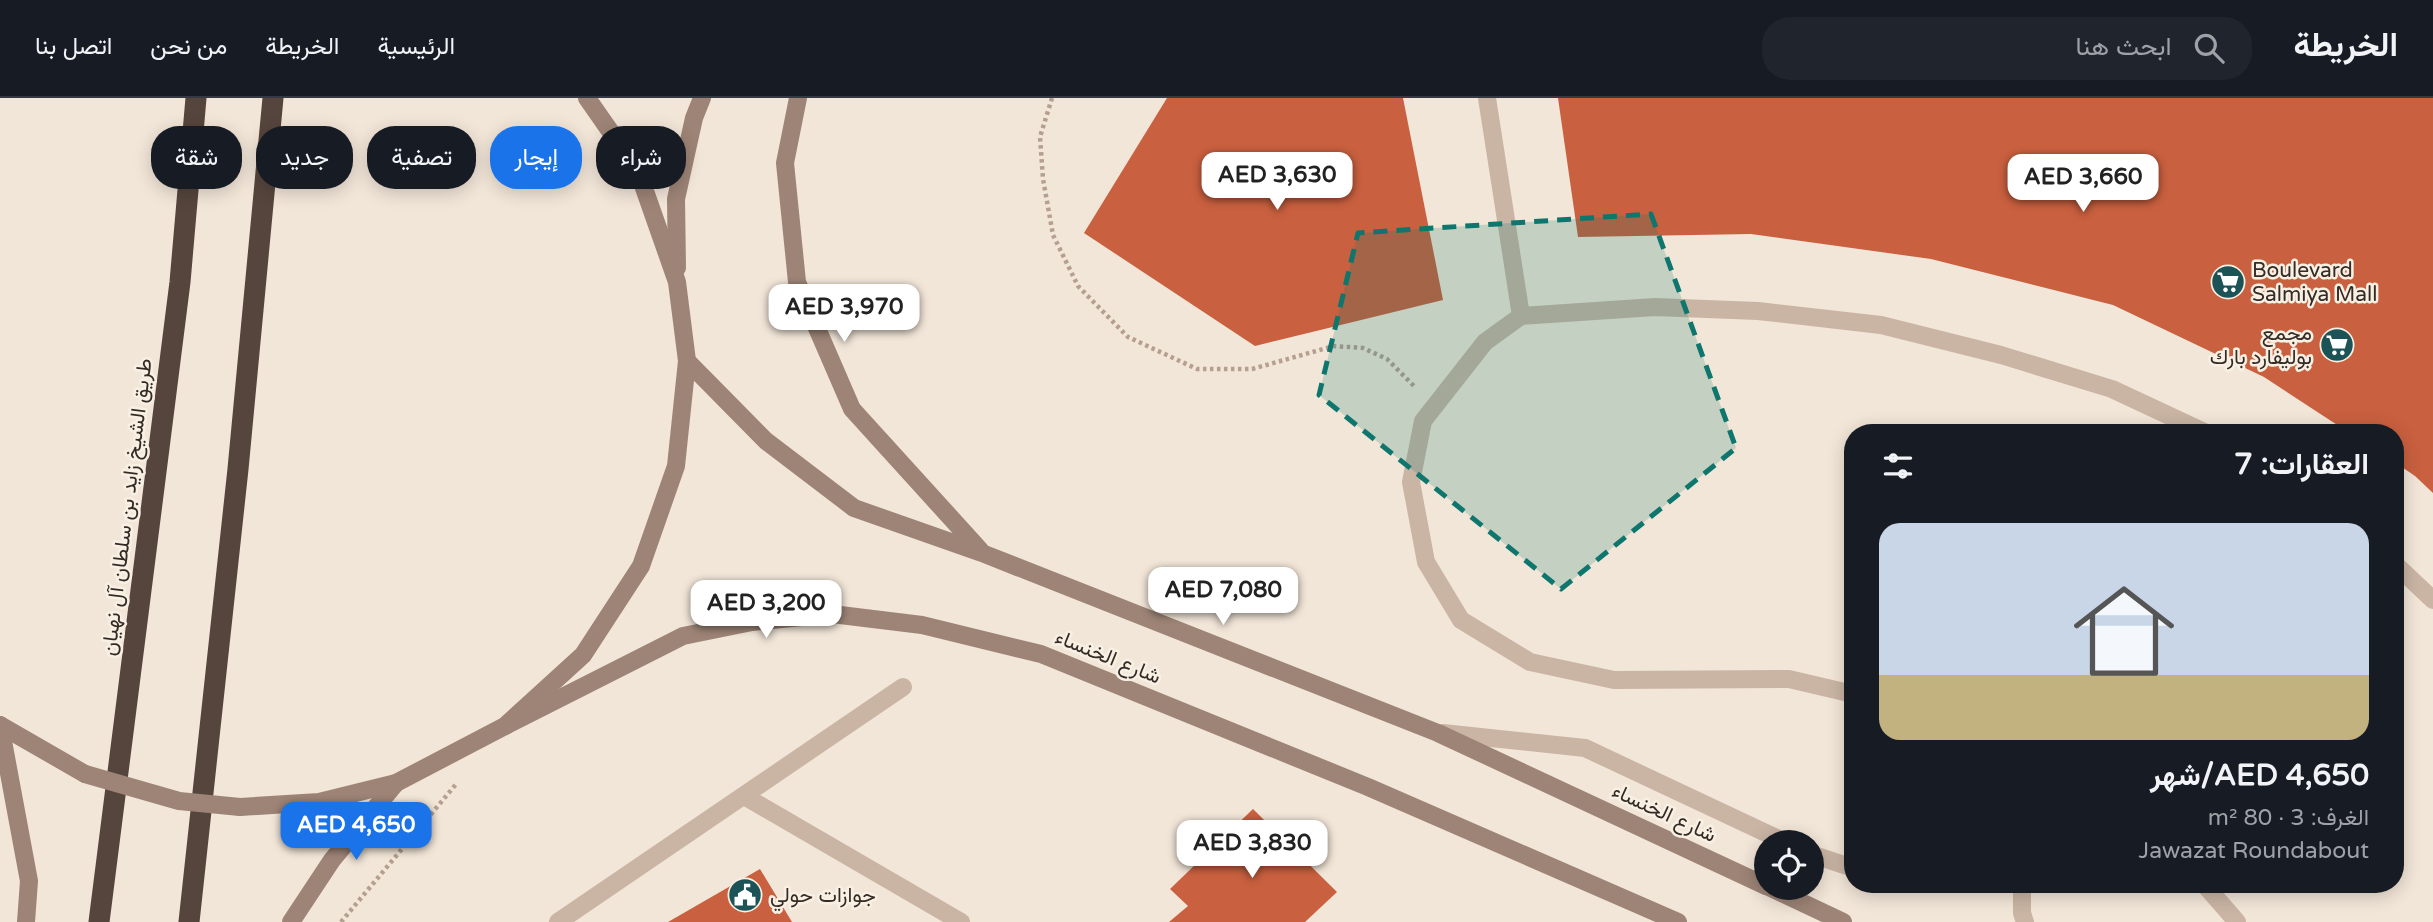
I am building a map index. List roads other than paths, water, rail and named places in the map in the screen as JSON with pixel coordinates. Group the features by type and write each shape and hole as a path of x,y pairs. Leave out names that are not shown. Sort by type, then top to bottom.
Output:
{"highway":[{"name":"طريق الشيخ زايد بن سلطان آل نهيان","path":"99,922 180,282 196,98"},
{"path":"189,922 238,469 273,98"}],"main road":[{"path":"587,98 638,171 677,282"},
{"path":"0,725 85,774 180,801 240,807 319,802 396,783 505,726 583,655 641,566 676,466 687,361 677,282 676,200 694,118 702,98"},
{"path":"797,98 785,163 797,282 852,409 982,552"},
{"name":"شارع الخنساء","path":"687,361 766,441 854,508 982,552 1438,733 1754,881"},
{"name":"شارع الخنساء","path":"505,726 683,636 751,622 832,614 922,625 1041,654 1368,788 1678,922"},
{"path":"0,725 29,881 26,922"},
{"path":"291,922 332,860 396,783"},
{"name":"شارع الخنساء","path":"1795,900 1843,922"}],"lane":[{"path":"1487,98 1521,316"},
{"path":"1844,692 1789,680 1614,680 1530,662 1461,620 1426,562 1410,482 1423,421 1485,342 1521,316 1655,307 1758,311 1881,325 2001,355 2112,389 2187,424"},
{"path":"2404,573 2433,600"},
{"path":"558,922 903,687"},
{"path":"1438,733 1585,748 1760,830"},
{"path":"744,796 961,922"},
{"path":"1824,858 1844,865"},
{"path":"2022,893 2025,922"},
{"path":"2212,893 2237,922"}],"place":[{"name":"Boulevard Salmiya Mall","path":"2228,282"},
{"name":"مجمع بوليفارد بارك","path":"2337,345"},
{"name":"جوازات حولي","path":"745,895"}]}
